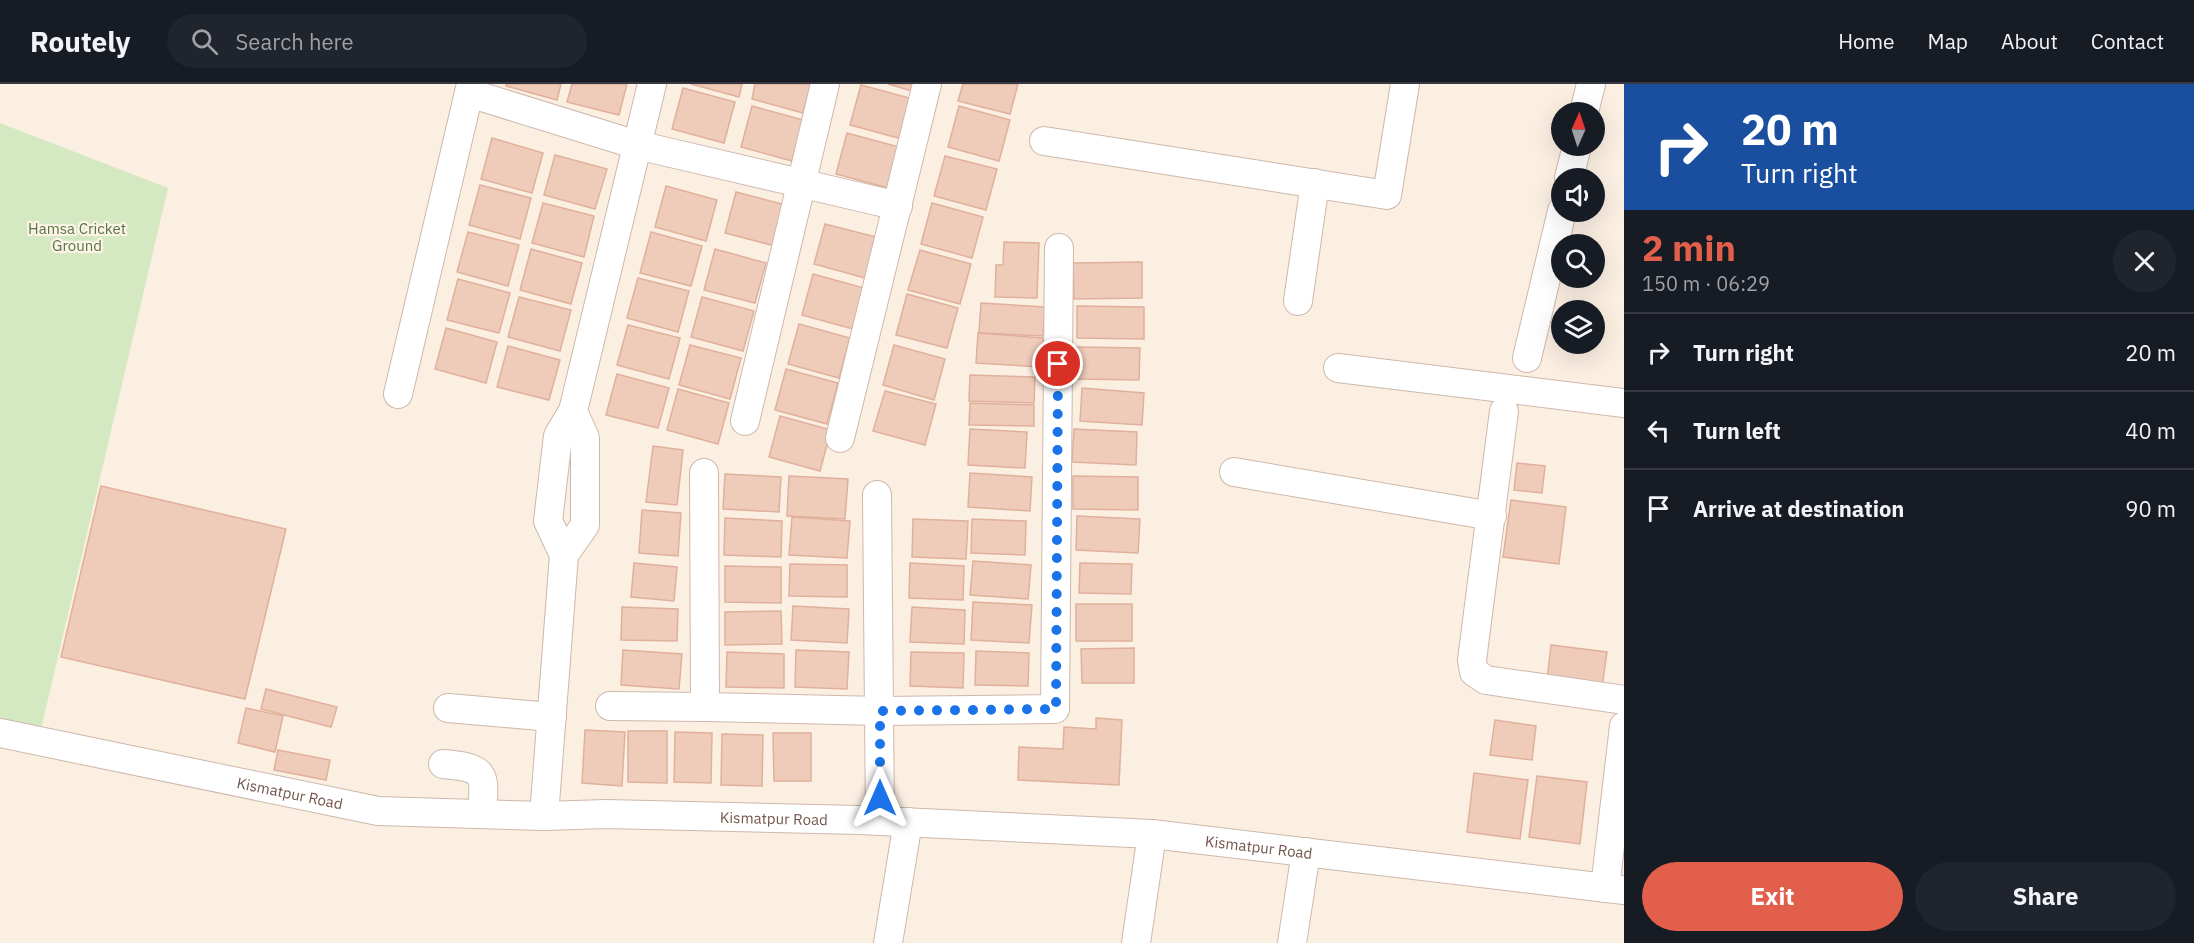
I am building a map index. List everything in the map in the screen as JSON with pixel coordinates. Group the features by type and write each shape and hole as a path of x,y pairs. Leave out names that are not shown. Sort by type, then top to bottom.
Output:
{"street":[{"path":"544,816 564,555 548,522 558,436 573,411 652,84"},
{"path":"745,421 799,184 825,84"},
{"path":"840,438 927,84"},
{"path":"1044,141 1387,195 1405,84"},
{"path":"1586,102 1591,84"},
{"path":"398,394 470,88 637,145 898,206"},
{"path":"1298,301 1315,183"},
{"path":"1527,358 1559,222"},
{"path":"610,706 880,711 1056,709 1059,249"},
{"path":"1338,368 1624,403"},
{"path":"1504,411 1472,660 1474,672 1486,680 1624,700"},
{"path":"1234,472 1492,516"},
{"path":"704,473 705,706"},
{"path":"877,495 880,711 894,821 888,943"},
{"path":"448,708 552,717"},
{"path":"1615,889 1624,726"},
{"name":"Kismatpur Road","path":"0,733 378,812 544,816 606,814 894,821 1152,834 1615,889"},
{"path":"443,764 466,766 478,772 484,780 482,814"},
{"path":"1137,943 1152,834"},
{"path":"1292,943 1306,852"}],"green space":[{"name":"Hamsa Cricket Ground","path":"0,123 168,188 38,742 0,733"}],"building":[{"path":"506,84 561,84 557,100 506,86"},
{"path":"572,84 627,84 619,115 567,102"},
{"path":"691,84 742,84 739,97"},
{"path":"755,84 811,84 803,113 752,99"},
{"path":"888,84 914,84 912,91"},
{"path":"963,84 1018,84 1010,114 958,101"},
{"path":"861,85 913,99 902,139 850,125"},
{"path":"683,88 735,102 724,143 672,129"},
{"path":"752,106 803,120 792,161 741,147"},
{"path":"959,106 1010,120 999,161 948,147"},
{"path":"847,133 899,147 888,188 836,174"},
{"path":"492,138 543,153 532,193 481,179"},
{"path":"555,155 607,169 595,209 544,195"},
{"path":"945,156 997,169 986,210 934,196"},
{"path":"480,185 531,198 520,239 469,225"},
{"path":"666,186 717,200 706,241 655,227"},
{"path":"736,192 786,205 775,246 725,233"},
{"path":"543,203 594,216 584,257 532,243"},
{"path":"932,203 983,217 972,258 921,244"},
{"path":"825,224 876,237 865,278 814,264"},
{"path":"468,232 519,245 508,286 457,272"},
{"path":"651,232 702,246 691,286 640,273"},
{"path":"1004,242 1039,243 1037,298 995,297 996,265 1003,265"},
{"path":"531,249 582,263 571,304 520,290"},
{"path":"715,249 766,263 755,303 704,290"},
{"path":"920,250 971,264 960,304 908,290"},
{"path":"1142,262 1142,298 1074,299 1073,263"},
{"path":"813,274 864,288 853,329 802,315"},
{"path":"638,278 689,291 678,332 627,318"},
{"path":"458,279 510,293 499,333 447,320"},
{"path":"907,294 958,308 947,348 896,335"},
{"path":"519,297 571,310 560,351 508,337"},
{"path":"702,297 754,311 743,351 691,337"},
{"path":"981,303 1045,307 1043,336 979,333"},
{"path":"1077,306 1144,307 1144,339 1077,338"},
{"path":"799,324 850,338 839,378 788,364"},
{"path":"628,325 680,338 669,379 617,365"},
{"path":"446,328 497,342 486,383 435,369"},
{"path":"978,333 1043,338 1041,367 976,363"},
{"path":"690,345 741,358 730,399 679,385"},
{"path":"894,345 945,359 934,400 883,385"},
{"path":"508,346 560,360 549,400 497,387"},
{"path":"1077,347 1140,348 1139,380 1077,379"},
{"path":"786,369 838,383 827,424 775,410"},
{"path":"617,374 669,388 658,428 606,415"},
{"path":"970,375 1035,377 1034,403 969,401"},
{"path":"1082,388 1144,393 1142,425 1080,421"},
{"path":"678,389 729,403 718,444 667,430"},
{"path":"885,391 936,404 925,445 873,431"},
{"path":"970,403 1034,405 1034,426 969,425"},
{"path":"780,416 831,430 820,471 769,457"},
{"path":"970,429 1027,432 1025,468 968,465"},
{"path":"1074,429 1137,432 1136,465 1072,462"},
{"path":"653,446 683,450 677,505 646,502"},
{"path":"1517,463 1545,466 1542,493 1514,490"},
{"path":"970,473 1032,477 1030,511 968,507"},
{"path":"725,474 781,477 779,512 723,509"},
{"path":"789,476 848,479 845,519 787,516"},
{"path":"1073,476 1138,477 1138,510 1073,509"},
{"path":"101,486 286,529 245,699 61,657"},
{"path":"1511,500 1566,507 1559,564 1503,557"},
{"path":"642,510 681,513 678,556 639,553"},
{"path":"1077,516 1140,519 1138,553 1076,550"},
{"path":"792,517 850,521 847,558 789,555"},
{"path":"725,518 782,521 781,557 724,555"},
{"path":"913,519 968,521 966,559 912,557"},
{"path":"972,519 1026,521 1025,555 971,553"},
{"path":"973,561 1031,565 1028,599 970,595"},
{"path":"634,563 677,567 674,601 631,597"},
{"path":"910,563 964,566 963,600 909,598"},
{"path":"1080,563 1132,564 1131,594 1079,593"},
{"path":"790,564 847,565 847,597 789,596"},
{"path":"725,566 781,567 781,603 725,602"},
{"path":"973,602 1032,605 1029,643 971,640"},
{"path":"1076,604 1132,604 1132,641 1076,641"},
{"path":"793,606 849,609 847,643 791,640"},
{"path":"622,607 678,609 677,641 621,640"},
{"path":"912,607 965,610 964,644 910,642"},
{"path":"781,611 782,644 725,645 725,612"},
{"path":"1551,645 1607,652 1602,687 1547,680"},
{"path":"1134,648 1134,683 1082,683 1081,649"},
{"path":"623,650 682,654 679,689 621,685"},
{"path":"796,650 849,652 847,689 795,687"},
{"path":"976,651 1029,653 1028,686 975,685"},
{"path":"727,652 784,654 784,688 726,687"},
{"path":"911,652 964,653 963,688 910,686"},
{"path":"266,689 337,707 331,727 261,709"},
{"path":"246,708 283,716 275,752 238,743"},
{"path":"1096,718 1122,720 1119,785 1018,780 1019,747 1063,749 1064,727 1096,729"},
{"path":"1495,720 1536,726 1532,760 1490,755"},
{"path":"585,730 625,732 622,786 582,783"},
{"path":"628,731 667,731 667,783 628,782"},
{"path":"675,732 712,733 711,783 674,782"},
{"path":"773,733 811,733 811,781 774,781"},
{"path":"722,734 763,735 762,786 721,785"},
{"path":"278,750 330,760 326,780 274,770"},
{"path":"1474,773 1528,780 1520,839 1467,832"},
{"path":"1537,776 1587,782 1580,844 1529,837"}],"route":[{"path":"880,798 880,711 1056,709 1058,364"}]}
